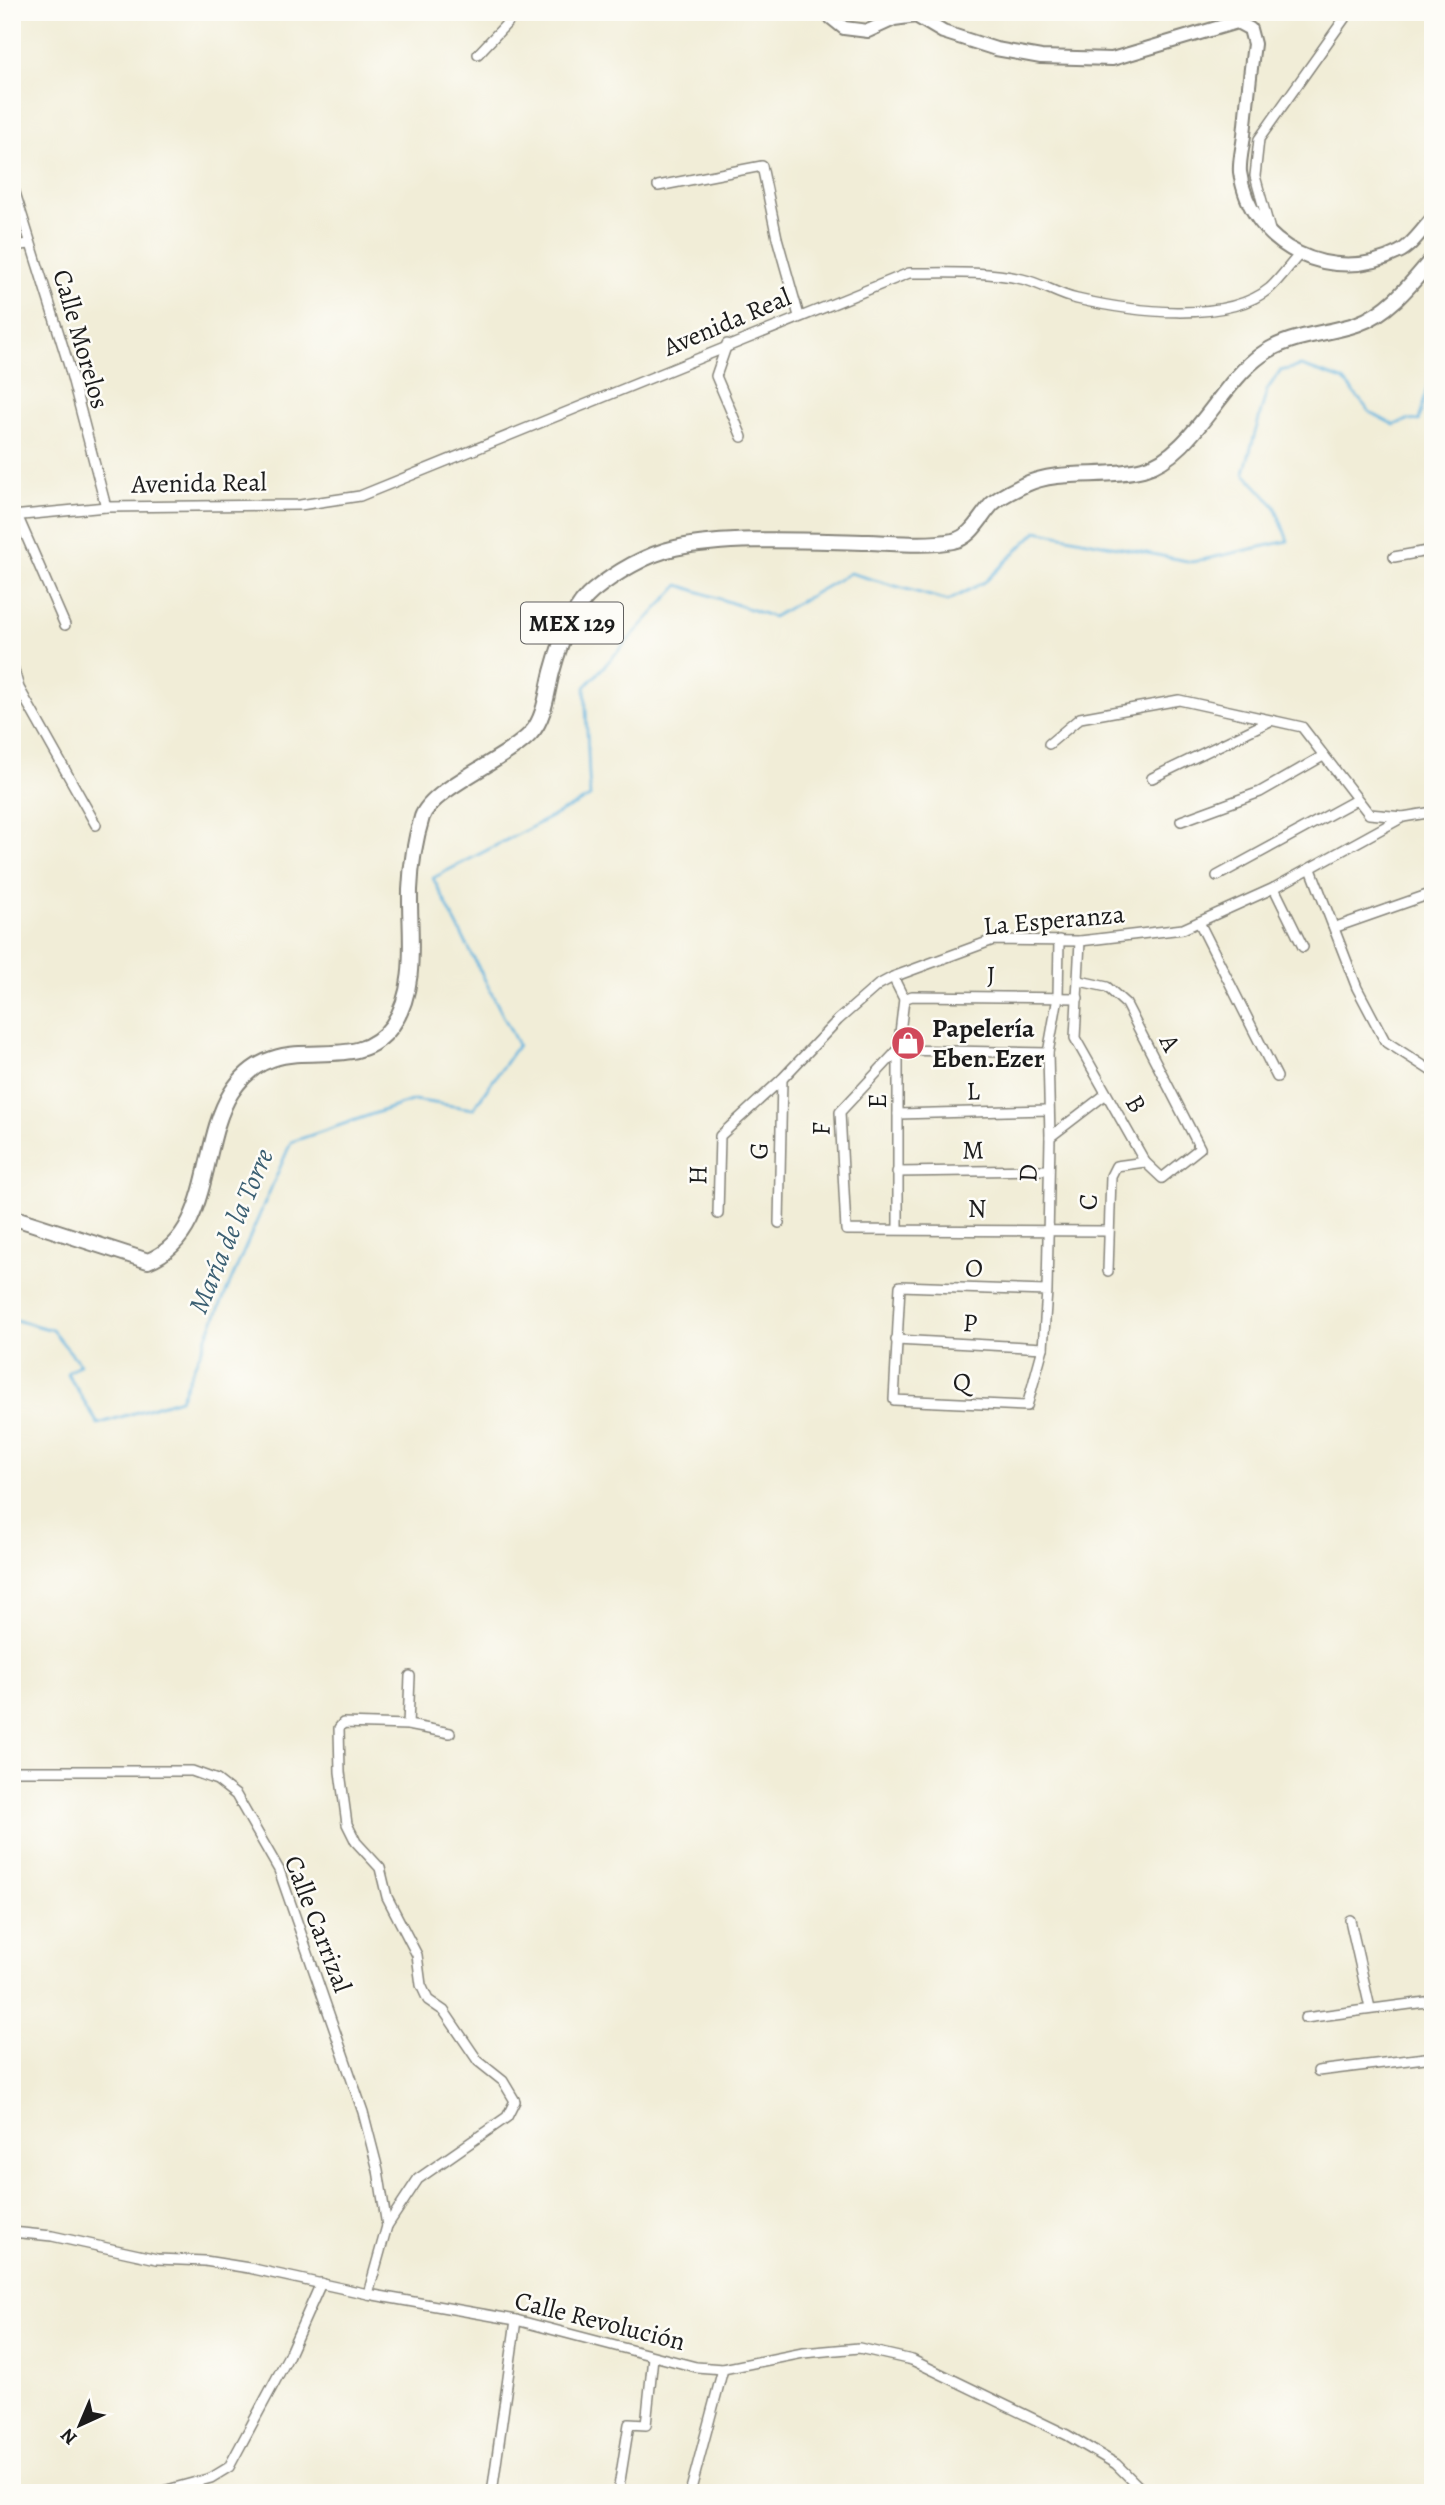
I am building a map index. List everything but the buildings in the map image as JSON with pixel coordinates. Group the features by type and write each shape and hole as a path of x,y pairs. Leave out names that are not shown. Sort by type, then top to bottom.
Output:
{"main road":[{"name":"MEX 129","path":"12,1217 148,1261 168,1253 183,1233 195,1206 224,1105 240,1080 258,1063 282,1054 349,1052 369,1046 392,1026 404,1000 410,968 410,886 415,843 425,810 533,732 545,703 563,637 589,593 636,564 674,548 767,541 958,541 976,526 995,501 1029,482 1144,469 1172,455 1228,386 1261,354 1294,338 1355,325 1377,315 1409,286 1433,257"}],"street":[{"path":"478,54 511,19 512,12"},
{"path":"824,12 844,27 868,31 894,19 916,16 943,32 996,49 1041,57 1101,59 1131,55 1237,22 1250,29 1254,44 1240,172 1255,214 1270,230 1298,256 1334,266 1362,264 1401,251 1433,218"},
{"path":"1270,230 1255,176 1259,139 1349,12"},
{"path":"658,186 762,166 777,238 799,316"},
{"name":"Calle Morelos","path":"12,183 69,366 106,507"},
{"path":"12,246 30,244"},
{"name":"Avenida Real","path":"15,516 106,507 300,505 360,496 570,413 727,344 909,273 970,273 1023,279 1075,299 1139,309 1222,310 1239,306 1269,289 1298,256"},
{"path":"727,344 716,376 742,437"},
{"path":"15,516 65,625"},
{"path":"1394,557 1433,550"},
{"path":"12,663 19,688 96,825"},
{"path":"1049,744 1080,718 1178,700 1302,727 1369,814 1403,817"},
{"path":"1152,778 1270,720"},
{"path":"1181,821 1260,792 1323,756"},
{"path":"1217,876 1356,800"},
{"name":"La Esperanza","path":"720,1136 782,1079 838,1020 878,985 893,977 993,940 1080,941 1183,929 1274,888 1403,817 1433,812"},
{"path":"1311,869 1357,988 1385,1041 1433,1072"},
{"path":"1274,888 1303,947"},
{"path":"1336,928 1433,893"},
{"path":"1199,922 1277,1077"},
{"name":"D","path":"1027,1406 1043,1348 1047,1291 1050,1137 1048,1053 1058,997 1059,940"},
{"path":"1079,998 1080,941"},
{"path":"893,977 904,999"},
{"name":"A","path":"1080,981 1107,987 1126,1004 1200,1148 1162,1178 1145,1162"},
{"name":"J","path":"904,999 912,996 1079,998"},
{"name":"B","path":"1079,998 1075,1038 1145,1162"},
{"name":"E","path":"898,1229 898,1050 904,999"},
{"path":"898,1050 1048,1053"},
{"name":"F","path":"846,1230 840,1112 898,1050"},
{"name":"G","path":"779,1223 782,1079"},
{"path":"1050,1137 1106,1094"},
{"name":"L","path":"898,1114 1049,1110"},
{"name":"H","path":"718,1214 720,1136"},
{"name":"C","path":"1108,1271 1111,1176 1116,1166 1145,1162"},
{"name":"M","path":"897,1172 1049,1170"},
{"name":"N","path":"846,1230 1108,1231"},
{"name":"O","path":"896,1340 900,1286 1047,1291"},
{"name":"P","path":"896,1340 1043,1348"},
{"name":"Q","path":"896,1340 894,1400 1027,1406"},
{"path":"408,1725 410,1676"},
{"path":"387,2226 418,2179 507,2117 515,2101 503,2081 478,2062 444,2011 428,2000 421,1985 417,1955 387,1897 380,1868 356,1842 347,1824 340,1772 339,1728 343,1723 408,1725 450,1733"},
{"name":"Calle Carrizal","path":"12,1770 192,1771 217,1780 236,1795 279,1870 363,2112 378,2170 387,2226 368,2294"},
{"path":"1350,1920 1370,2008"},
{"path":"1305,2018 1433,2001"},
{"path":"1318,2071 1433,2057"},
{"name":"Calle Revolución","path":"12,2232 52,2236 157,2259 205,2261 516,2320 696,2367 723,2369 803,2353 859,2348 912,2360 1067,2435 1116,2464 1144,2493"},
{"path":"156,2493 211,2478 229,2467 288,2357 321,2283"},
{"path":"492,2493 516,2320"},
{"path":"618,2493 629,2424 646,2425 653,2357"},
{"path":"690,2493 723,2369"}],"waterway":[{"name":"María de la Torre","path":"12,1319 52,1330 80,1364 67,1373 98,1424 180,1399 291,1142 414,1100 473,1109 518,1045 433,878 590,797 585,687 679,585 773,617 850,573 948,601 986,581 1037,531 1192,562 1288,541 1275,506 1244,473 1267,390 1280,371 1301,366 1343,380 1371,413 1394,425 1408,420 1419,421 1433,363"}],"place":[{"name":"Papelería Eben.Ezer","path":"908,1043"}]}
